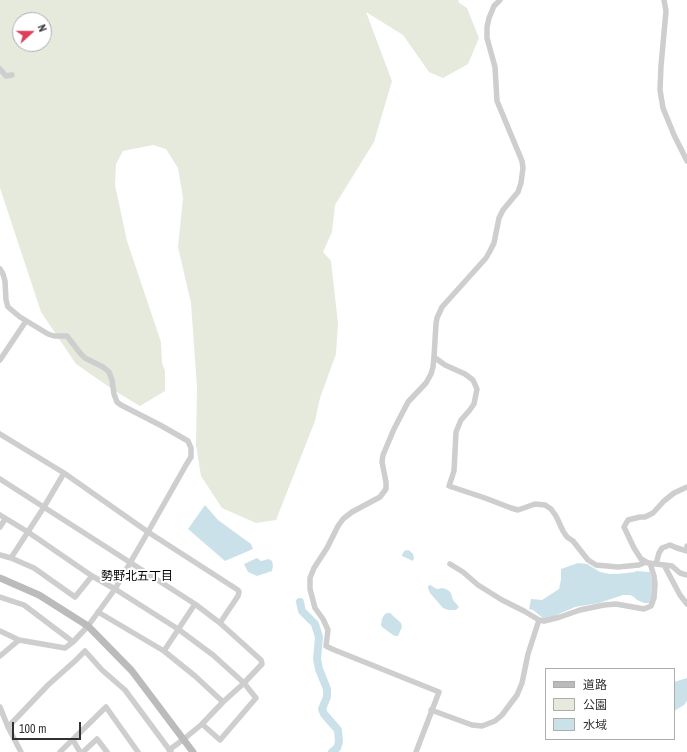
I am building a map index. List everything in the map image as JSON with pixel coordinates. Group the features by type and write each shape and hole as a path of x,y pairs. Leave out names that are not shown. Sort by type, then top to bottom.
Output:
{"street":[{"path":"416,752 439,692 326,646 328,630 323,618 315,608 310,589 310,578 314,568 343,519 352,512 384,494 386,482 382,462 383,455 408,402 426,383 433,367 437,318 442,307 486,258 494,243 499,218 503,210 518,192 521,183 523,168 522,161 498,101 495,67 487,38 489,18 494,6 500,0"},
{"path":"664,0 666,11 660,90 663,108 674,136 687,161"},
{"path":"0,69 6,76 12,75"},
{"path":"0,269 6,281 6,300 8,308 20,318 48,334 54,336 67,336 85,358 103,367 109,372 117,402 188,441 191,448 192,457 115,589 88,626 73,642 65,648 19,640 0,631"},
{"path":"0,360 26,321"},
{"path":"434,357 445,365 465,374 473,380 477,389 474,404 461,420 456,432 454,471 449,486 518,510 535,504 545,505 551,509 556,516 567,537 573,541 588,560 596,565 618,567 651,563 662,548 670,545 687,551 687,546"},
{"path":"0,434 64,472 148,532 239,591 238,596 220,623"},
{"path":"11,558 44,507 64,472"},
{"path":"0,479 194,604 220,623 262,662 262,664 244,683 202,724 170,751 125,690 102,670 85,651 48,685 8,727"},
{"path":"687,487 674,493 653,513 645,517 628,520 624,527 641,559 651,563 672,566 680,573 687,575"},
{"path":"0,527 2,517 28,532 92,576 178,629 213,655 244,683 256,698 220,740 202,724"},
{"path":"0,555 34,568 75,597 92,576"},
{"path":"450,564 463,572 478,585 502,600 539,620 544,621 580,610 604,605 616,604 644,609 651,606 654,598 655,584 651,563"},
{"path":"664,565 680,596 687,604"},
{"path":"0,578 39,595 88,626 132,670 193,752"},
{"path":"0,597 24,605 58,629 73,642"},
{"path":"164,651 194,604"},
{"path":"98,612 164,651 195,676 223,702"},
{"path":"432,710 472,726 482,726 495,721 502,715 517,695 522,683 528,654 539,620"},
{"path":"0,656 19,640"},
{"path":"0,707 8,727 21,752"},
{"path":"60,752 106,707 138,752"},
{"path":"83,752 97,738 107,752"},
{"path":"73,740 80,752"}],"green space":[{"path":"0,0 459,0 458,2 467,8 479,38 468,64 443,78 429,72 403,35 366,12 392,81 374,142 335,205 332,232 323,252 331,261 338,323 336,354 320,398 315,421 276,520 256,523 222,508 201,476 196,445 197,387 191,303 178,247 183,198 178,168 166,149 153,145 123,151 116,164 115,185 127,241 161,342 162,363 165,371 165,391 140,406 115,391 76,364 41,312 0,188"}],"water":[{"path":"205,505 218,520 251,544 253,549 225,561 188,529"},
{"path":"408,550 413,554 413,561 402,556 404,551"},
{"path":"257,558 261,561 269,559 272,561 272,571 257,576 248,572 244,564"},
{"path":"578,563 587,564 600,572 610,574 636,571 650,572 656,596 651,603 644,603 630,595 623,595 599,603 575,607 547,618 543,618 533,610 529,609 531,599 542,600 559,589 561,569"},
{"path":"430,585 437,589 443,588 448,590 451,593 453,600 459,607 456,610 448,610 443,608 430,593 428,586"},
{"path":"390,613 401,623 402,627 398,636 393,635 381,625 384,615"},
{"path":"687,678 687,701 684,705 675,710 675,682"}],"waterway":[{"path":"300,602 302,611 315,624 319,637 317,659 319,669 327,689 327,697 322,709 324,714 338,730 339,742 337,748 332,752"}],"district":[{"name":"勢野北五丁目","path":"137,577"}]}
